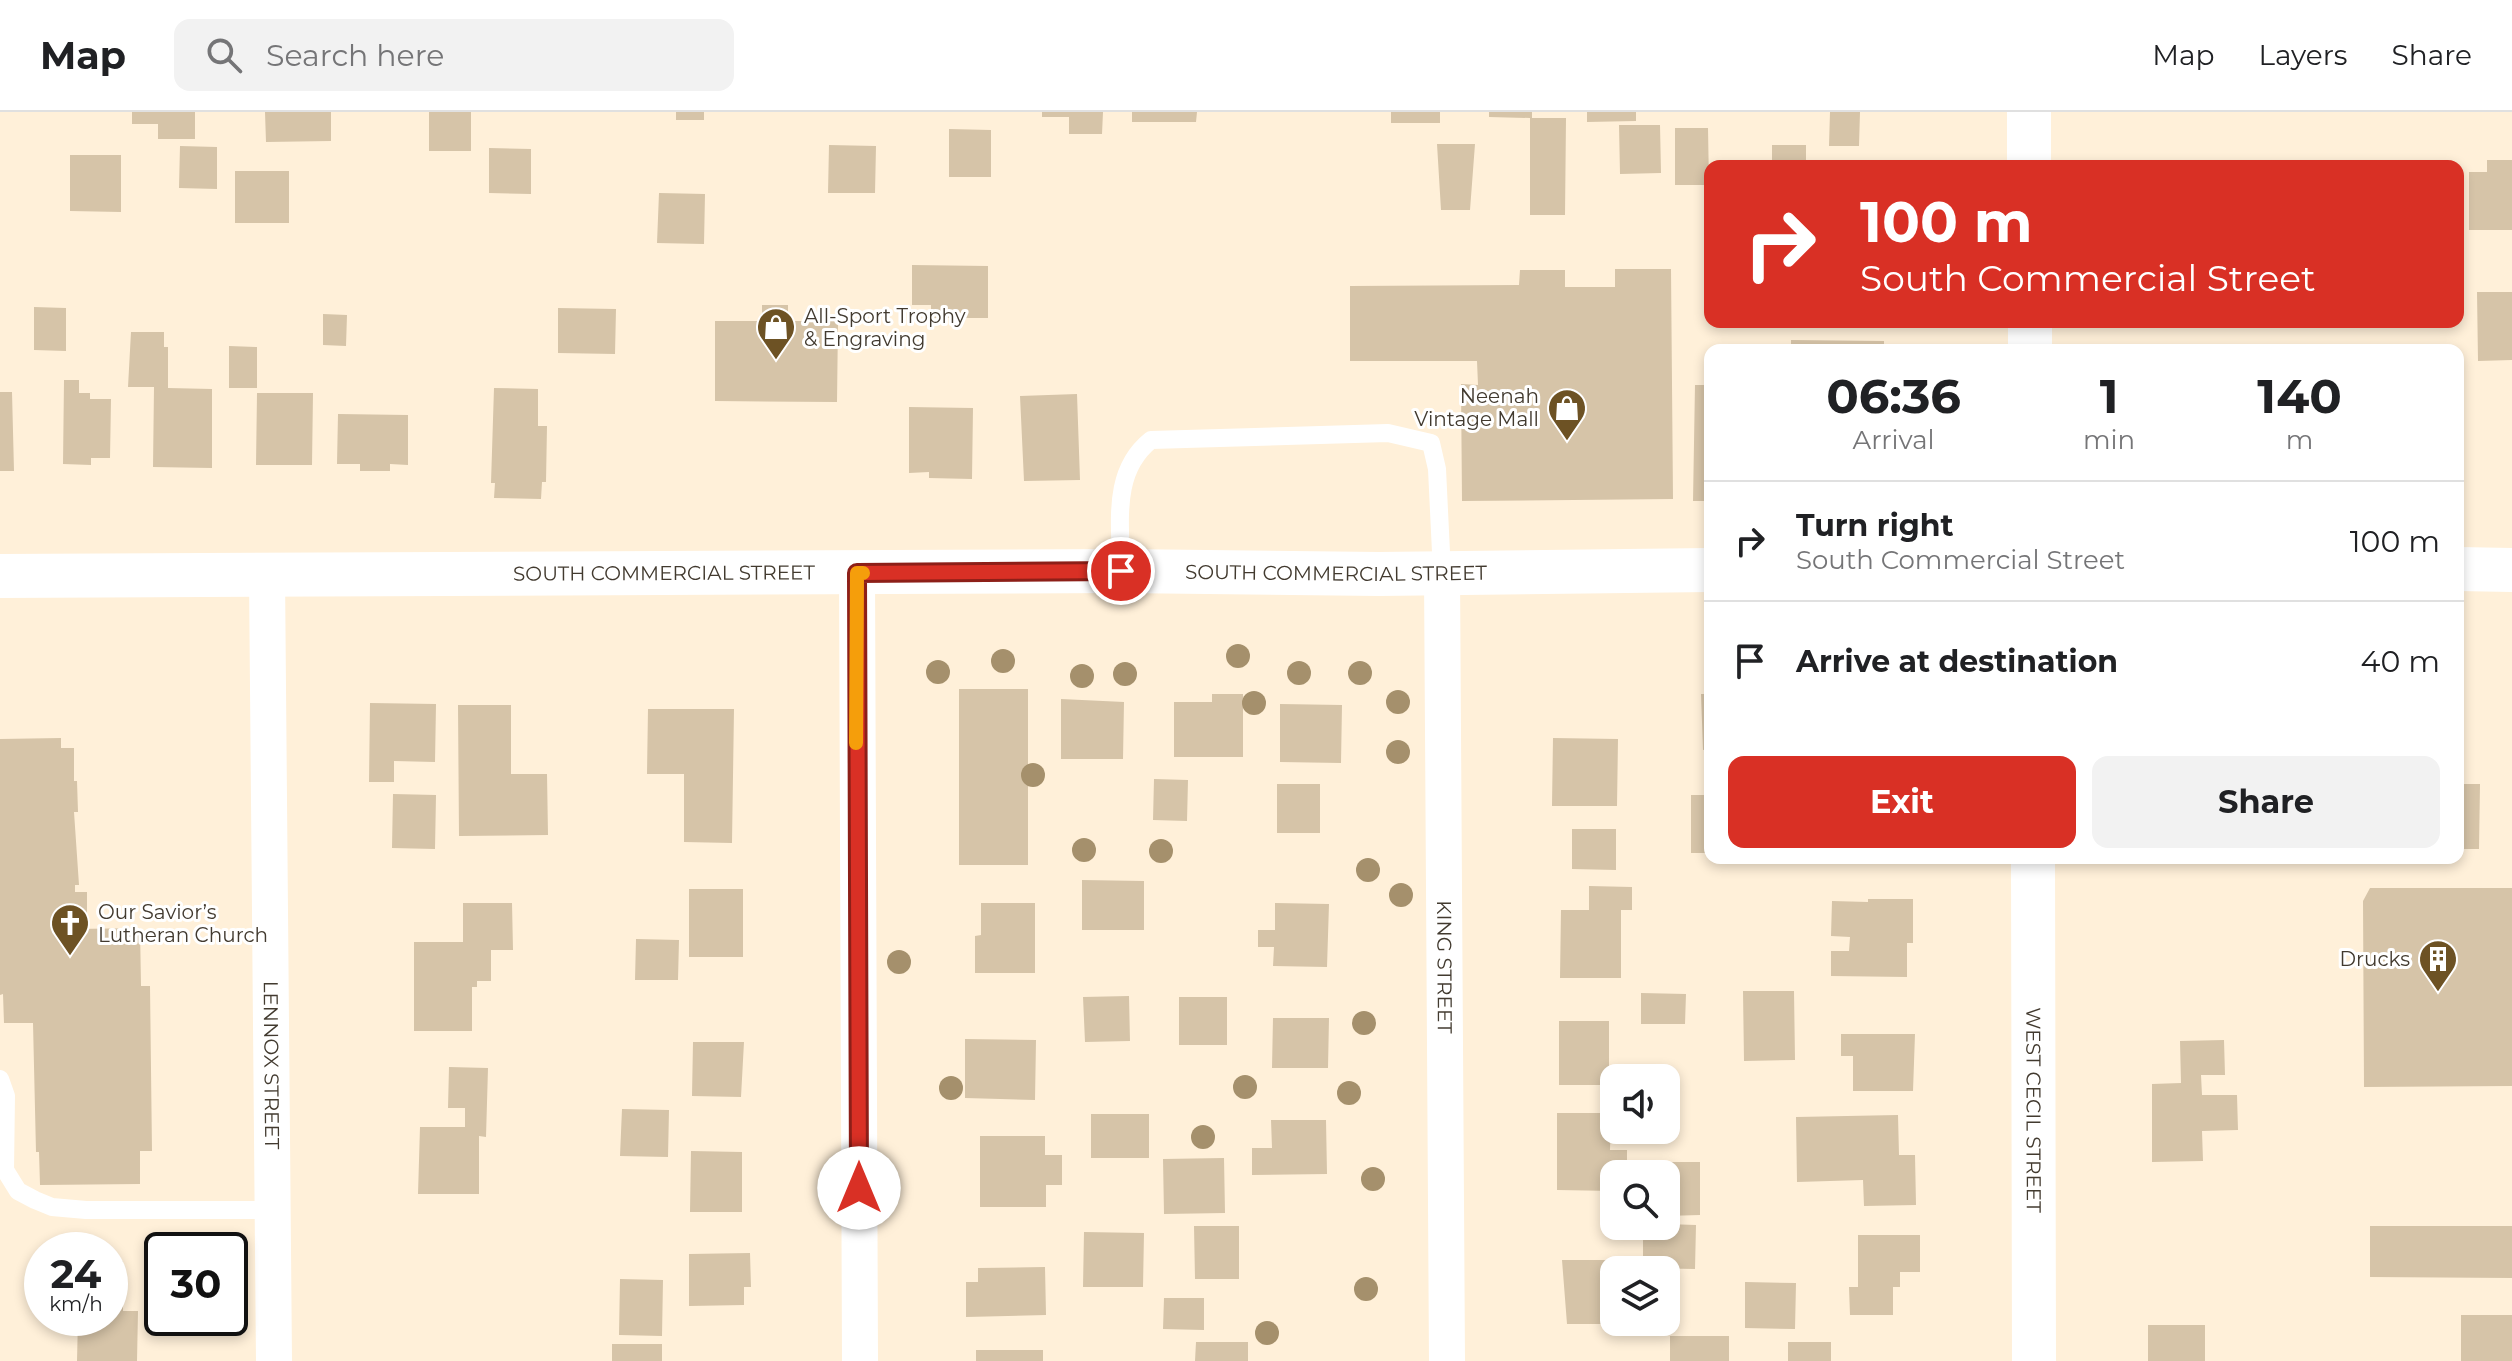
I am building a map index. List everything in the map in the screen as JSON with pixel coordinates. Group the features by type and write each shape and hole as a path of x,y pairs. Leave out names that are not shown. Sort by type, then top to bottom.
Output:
{"main road":[{"path":"2029,112 2029,160"},
{"path":"2464,569 2512,570"},
{"name":"SOUTH COMMERCIAL STREET","path":"0,576 1704,570"},
{"name":"WEST CECIL STREET","path":"2033,864 2034,1361"}],"street":[{"path":"857,573 860,1361"},
{"name":"KING STREET","path":"1442,573 1447,1361"},
{"name":"LENNOX STREET","path":"267,575 274,1361"}],"lane":[{"path":"1121,571 1124,475 1134,454 1151,440 1388,433 1431,443 1437,469 1442,573"},
{"path":"0,1079 6,1096 2,1170 18,1191 52,1207 274,1210"}],"building":[{"path":"132,112 195,112 195,139 158,139 158,124 132,124"},
{"path":"265,112 331,112 331,141 266,142"},
{"path":"429,112 471,112 471,151 429,151"},
{"path":"676,112 704,112 704,120 676,120"},
{"path":"1042,112 1103,112 1102,134 1069,134 1069,117 1042,117"},
{"path":"1132,112 1197,112 1196,122 1132,122"},
{"path":"1391,112 1440,112 1440,123 1391,123"},
{"path":"1489,112 1532,112 1532,118 1566,118 1565,215 1530,215 1530,118 1489,117"},
{"path":"1587,112 1636,112 1636,121 1587,122"},
{"path":"1830,112 1860,112 1859,146 1829,146"},
{"path":"1619,125 1660,125 1661,173 1620,174"},
{"path":"1675,128 1708,128 1709,160 1704,160 1704,185 1675,185"},
{"path":"949,129 991,130 991,177 949,177"},
{"path":"1437,144 1475,144 1470,210 1441,210"},
{"path":"829,145 876,146 875,193 828,193"},
{"path":"1772,145 1806,145 1806,160 1772,160"},
{"path":"180,146 217,147 217,189 179,188"},
{"path":"489,148 531,149 531,194 489,193"},
{"path":"70,155 121,155 121,212 70,211"},
{"path":"2487,160 2512,160 2512,230 2469,230 2469,172 2487,172"},
{"path":"235,171 289,171 289,223 235,223"},
{"path":"659,193 705,194 704,244 657,243"},
{"path":"912,265 988,266 988,318 931,318 931,305 912,305"},
{"name":"Neenah Vintage Mall","path":"1615,269 1671,269 1673,499 1462,501 1461,384 1478,385 1477,361 1350,361 1350,286 1519,285 1520,270 1565,270 1565,287 1615,287"},
{"path":"2477,292 2512,292 2512,360 2478,361"},
{"name":"All-Sport Trophy & Engraving","path":"762,305 788,305 788,321 838,321 837,402 715,401 715,321 762,321"},
{"path":"34,307 66,308 66,351 34,350"},
{"path":"558,308 616,309 615,354 558,353"},
{"path":"323,314 347,315 346,346 323,345"},
{"path":"131,332 164,332 164,347 168,347 168,388 212,389 212,468 153,467 154,387 128,387"},
{"path":"1791,340 1884,341 1884,344 1791,344"},
{"path":"229,346 257,347 257,388 229,388"},
{"path":"64,380 79,380 79,393 90,393 90,399 111,399 110,458 91,458 91,465 63,464"},
{"path":"1695,385 1704,385 1704,501 1693,501"},
{"path":"494,388 538,389 538,426 547,426 546,482 542,482 541,499 494,498 495,483 491,483"},
{"path":"0,392 12,392 14,471 0,471"},
{"path":"257,393 313,393 312,465 256,465"},
{"path":"1077,394 1080,480 1024,481 1020,396"},
{"path":"909,407 973,408 972,479 929,478 929,472 909,473"},
{"path":"338,414 408,415 408,465 390,464 390,471 360,471 360,464 337,464"},
{"path":"959,689 1028,689 1028,865 959,865"},
{"path":"1212,694 1243,694 1243,757 1174,757 1174,702 1212,702"},
{"path":"1701,694 1704,694 1703,750"},
{"path":"1061,699 1124,702 1123,759 1061,759"},
{"path":"370,703 436,704 435,762 394,761 394,782 369,782"},
{"path":"1280,704 1342,705 1341,763 1280,762"},
{"path":"458,705 511,705 511,774 547,774 548,835 459,836"},
{"path":"648,709 734,709 732,843 684,842 684,774 647,774"},
{"name":"Our Savior’s Lutheran Church","path":"61,738 61,748 74,748 74,781 77,781 78,812 74,812 79,885 75,885 75,892 87,892 87,919 76,919 76,929 140,928 141,986 150,986 152,1151 140,1151 140,1184 40,1185 39,1152 36,1152 33,1023 4,1023 3,994 0,995 0,739"},
{"path":"1553,738 1618,739 1617,806 1552,806"},
{"path":"1154,779 1188,780 1187,821 1153,820"},
{"path":"1277,784 1320,784 1320,833 1277,833"},
{"path":"2464,784 2480,784 2479,849 2464,849"},
{"path":"393,794 436,795 435,849 392,848"},
{"path":"1691,795 1704,795 1704,853 1691,853"},
{"path":"1572,829 1616,829 1616,870 1572,869"},
{"path":"1082,880 1144,881 1144,930 1082,930"},
{"path":"1589,886 1632,887 1632,910 1621,910 1621,978 1560,978 1561,910 1589,910"},
{"name":"Drucks","path":"2370,888 2512,888 2512,1086 2364,1087 2363,901"},
{"path":"689,889 743,889 743,957 689,957"},
{"path":"1868,899 1913,899 1913,943 1907,943 1907,977 1831,976 1831,951 1849,951 1850,937 1831,936 1832,901 1868,902"},
{"path":"463,903 512,903 513,950 491,950 491,981 477,981 477,987 472,987 472,1031 414,1031 414,942 463,942"},
{"path":"981,903 1035,903 1035,973 975,973 975,936 981,935"},
{"path":"1275,903 1329,904 1327,967 1273,966 1274,947 1258,947 1258,930 1275,930"},
{"path":"636,939 679,940 678,980 635,980"},
{"path":"1743,991 1794,991 1795,1060 1744,1061"},
{"path":"1641,993 1686,994 1685,1024 1641,1024"},
{"path":"1129,996 1130,1041 1085,1042 1083,997"},
{"path":"1179,997 1227,997 1227,1045 1179,1045"},
{"path":"1273,1018 1329,1018 1328,1068 1272,1068"},
{"path":"1559,1021 1609,1021 1609,1064 1600,1064 1600,1085 1559,1085"},
{"path":"1841,1034 1915,1034 1913,1091 1853,1091 1853,1056 1841,1056"},
{"path":"965,1039 1036,1040 1035,1100 965,1098"},
{"path":"2224,1040 2225,1075 2201,1075 2202,1095 2237,1095 2238,1130 2202,1131 2203,1161 2152,1162 2152,1084 2181,1083 2180,1041"},
{"path":"693,1042 744,1042 741,1097 692,1096"},
{"path":"449,1067 488,1068 486,1137 479,1136 479,1194 418,1194 420,1127 465,1127 465,1108 448,1108"},
{"path":"622,1109 669,1110 668,1157 620,1156"},
{"path":"1557,1113 1600,1113 1600,1144 1610,1144 1610,1150 1627,1150 1627,1160 1600,1160 1600,1191 1557,1190"},
{"path":"1091,1114 1149,1114 1149,1158 1091,1158"},
{"path":"1898,1115 1899,1155 1915,1155 1916,1205 1864,1206 1863,1180 1797,1182 1796,1117"},
{"path":"1271,1120 1326,1120 1327,1174 1252,1175 1252,1148 1272,1148"},
{"path":"980,1136 1045,1136 1045,1155 1062,1155 1062,1185 1046,1185 1046,1207 980,1207"},
{"path":"691,1151 742,1152 742,1212 690,1212"},
{"path":"1224,1158 1225,1213 1164,1214 1163,1159"},
{"path":"1680,1162 1700,1162 1700,1215 1680,1216"},
{"path":"1680,1224 1696,1225 1695,1269 1680,1269 1680,1256 1643,1256 1643,1240 1680,1240"},
{"path":"1194,1226 1239,1226 1239,1279 1195,1279"},
{"path":"2370,1226 2512,1226 2512,1278 2370,1277"},
{"path":"1084,1232 1144,1233 1143,1287 1083,1287"},
{"path":"1858,1235 1920,1235 1920,1272 1900,1272 1900,1287 1893,1287 1893,1315 1850,1315 1849,1287 1858,1287"},
{"path":"750,1253 751,1287 744,1287 744,1305 689,1306 689,1254"},
{"path":"1562,1260 1600,1260 1600,1324 1567,1324"},
{"path":"1045,1267 1046,1315 966,1317 966,1282 978,1282 978,1268"},
{"path":"620,1279 663,1280 662,1336 619,1335"},
{"path":"1745,1282 1796,1283 1795,1329 1745,1328"},
{"path":"1164,1298 1204,1298 1204,1330 1163,1329"},
{"path":"128,1311 138,1311 137,1361 77,1361 78,1336 128,1336"},
{"path":"2461,1315 2512,1315 2512,1361 2461,1361"},
{"path":"2148,1325 2205,1325 2205,1361 2148,1361"},
{"path":"1670,1336 1729,1336 1729,1361 1670,1361"},
{"path":"1196,1342 1248,1342 1248,1361 1195,1361"},
{"path":"1788,1342 1831,1342 1831,1361 1788,1361"},
{"path":"612,1344 662,1344 662,1361 612,1361"},
{"path":"976,1350 1043,1350 1043,1361 976,1361"}],"slow traffic":[{"path":"856,743 857,573 863,573"}],"place":[{"name":"All-Sport Trophy & Engraving","path":"776,361"},
{"name":"Neenah Vintage Mall","path":"1567,442"},
{"name":"Our Savior’s Lutheran Church","path":"70,957"},
{"name":"Drucks","path":"2438,993"}],"route":[{"path":"859,1188 857,573 1121,571"}]}
